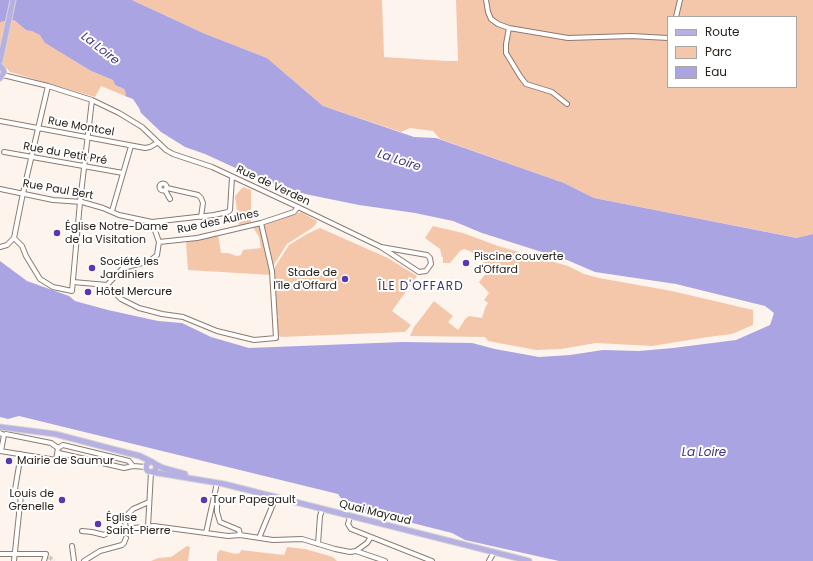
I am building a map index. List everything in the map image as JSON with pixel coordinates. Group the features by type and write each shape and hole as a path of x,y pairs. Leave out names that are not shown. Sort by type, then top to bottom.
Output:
{"main road":[{"path":"0,58 13,0"},
{"path":"0,66 4,69 2,76"},
{"name":"Quai Mayaud","path":"0,426 55,434 140,456 163,468 217,483 529,561"},
{"path":"140,456 147,470 151,472 156,469 154,463 149,462 146,466"},
{"name":"Quai Mayaud","path":"151,472 160,472 217,483"}],"street":[{"path":"486,0 491,19 498,24 510,28 568,38 631,36 667,38"},
{"path":"676,16 680,0"},
{"path":"510,28 506,44 506,53 520,76 526,84 552,92 567,104"},
{"name":"Rue de Verden","path":"2,76 48,86 92,100 119,113 142,127 157,143 173,154 212,167 381,247"},
{"path":"0,246 7,246 14,238 48,86"},
{"path":"14,238 22,246 40,280 53,287 72,291 80,202 92,100"},
{"name":"Rue Montcel","path":"0,122 145,148 157,143"},
{"path":"112,211 131,146"},
{"name":"Rue du Petit Pré","path":"4,152 123,173"},
{"name":"Rue Paul Bert","path":"0,189 53,200 80,202 112,211 119,215 152,222 201,217 228,212 230,210 232,177"},
{"path":"170,199 166,189 198,195 203,203 201,217"},
{"name":"Rue des Aulnes","path":"159,242 197,238 261,223 294,212 298,207"},
{"path":"107,285 122,268 150,260 157,255 159,242 152,222"},
{"path":"73,282 107,285 121,299 140,308 162,314 183,317 217,331 254,340 276,338 272,271 261,223"},
{"path":"381,247 427,255 430,258 431,264 426,271 419,272 381,247"},
{"path":"2,434 51,443 58,448 56,460 1,451 2,434"},
{"path":"58,448 63,445 122,459 131,462 133,466"},
{"path":"14,561 21,495 14,495 21,454"},
{"path":"57,454 124,468 146,466"},
{"path":"148,527 151,472"},
{"path":"206,533 217,483"},
{"path":"214,497 217,503 217,512 220,522 239,530 240,535"},
{"path":"259,538 276,497"},
{"path":"126,530 125,520 129,513 133,509 149,502"},
{"path":"318,544 319,517 322,510"},
{"path":"350,517 348,524 351,529 432,561"},
{"path":"82,531 104,535 114,530 154,526 167,527 228,536 240,535 273,540 302,539 350,552 356,551 367,543 371,537"},
{"path":"84,560 100,551 122,545 126,538"},
{"path":"72,546 74,561"},
{"path":"356,551 385,561"},
{"path":"489,561 494,552"},
{"path":"0,554 15,553 48,555 44,561"}],"green space":[{"path":"132,0 382,0 384,57 458,61 456,0 813,0 813,234 798,238 594,198 564,183 440,139 433,131 410,128 401,132 323,106 267,58 203,33"},
{"path":"14,20 26,30 32,30 41,35 45,43 91,71 113,80 115,85 124,89 126,94 125,96 101,86 95,97 10,72 4,65 0,64 0,22"},
{"path":"243,187 251,190 251,223 239,226 235,196"},
{"path":"301,212 317,221 316,224 287,244 273,266 264,229 265,225"},
{"path":"260,225 271,275 188,270 186,242 218,235 221,253 228,253 237,256 241,255 243,250 261,248 259,237 253,227"},
{"path":"433,226 463,233 498,246 568,266 584,274 599,278 672,291 753,310 753,325 732,334 652,346 596,343 561,349 536,350 488,341 485,337 410,336 414,327 434,301 453,316 448,322 458,330 469,316 482,318 488,303 484,300 489,293 479,282 490,268 470,251 464,249 460,251 450,263 443,263 443,257 440,249 425,238"},
{"name":"Stade de l'île d'Offard","path":"320,228 388,258 417,276 392,311 411,325 405,332 281,337 277,334 276,319 279,317 276,313 275,267 289,245"},
{"path":"187,546 190,547 188,561 151,561 158,558 171,557"},
{"path":"287,547 305,549 333,557 337,561 217,561 217,554 220,550 235,554 240,553 241,550 284,555"}],"water":[{"name":"La Loire","path":"0,0 132,0 203,33 267,58 323,106 414,137 436,138 564,183 594,198 797,238 813,234 813,561 559,561 465,540 452,533 377,514 358,512 359,506 345,504 338,494 19,416 8,419 0,417 0,261 27,281 69,296 75,301 158,321 182,323 211,337 249,348 402,342 472,343 539,357 570,355 603,350 639,351 736,340 770,325 774,313 765,306 676,284 595,272 567,260 482,233 453,221 305,194 255,177 205,154 185,147 161,132 141,113 133,99 125,96 126,94 124,89 115,85 113,80 91,71 45,43 40,35 26,30 14,20 0,22"}],"tunnel":[{"path":"49,557 54,561"}],"place":[{"name":"Église Notre-Dame de la Visitation","path":"57,233"},
{"name":"Piscine couverte d'Offard","path":"466,263"},
{"name":"Société les Jardiniers","path":"92,268"},
{"name":"Stade de l'île d'Offard","path":"345,279"},
{"name":"Hôtel Mercure","path":"88,292"},
{"name":"Mairie de Saumur","path":"9,461"},
{"name":"Louis de Grenelle","path":"62,500"},
{"name":"Tour Papegault","path":"204,500"},
{"name":"Église Saint-Pierre","path":"98,524"}],"district":[{"name":"ÎLE D'OFFARD","path":"421,287"}]}
